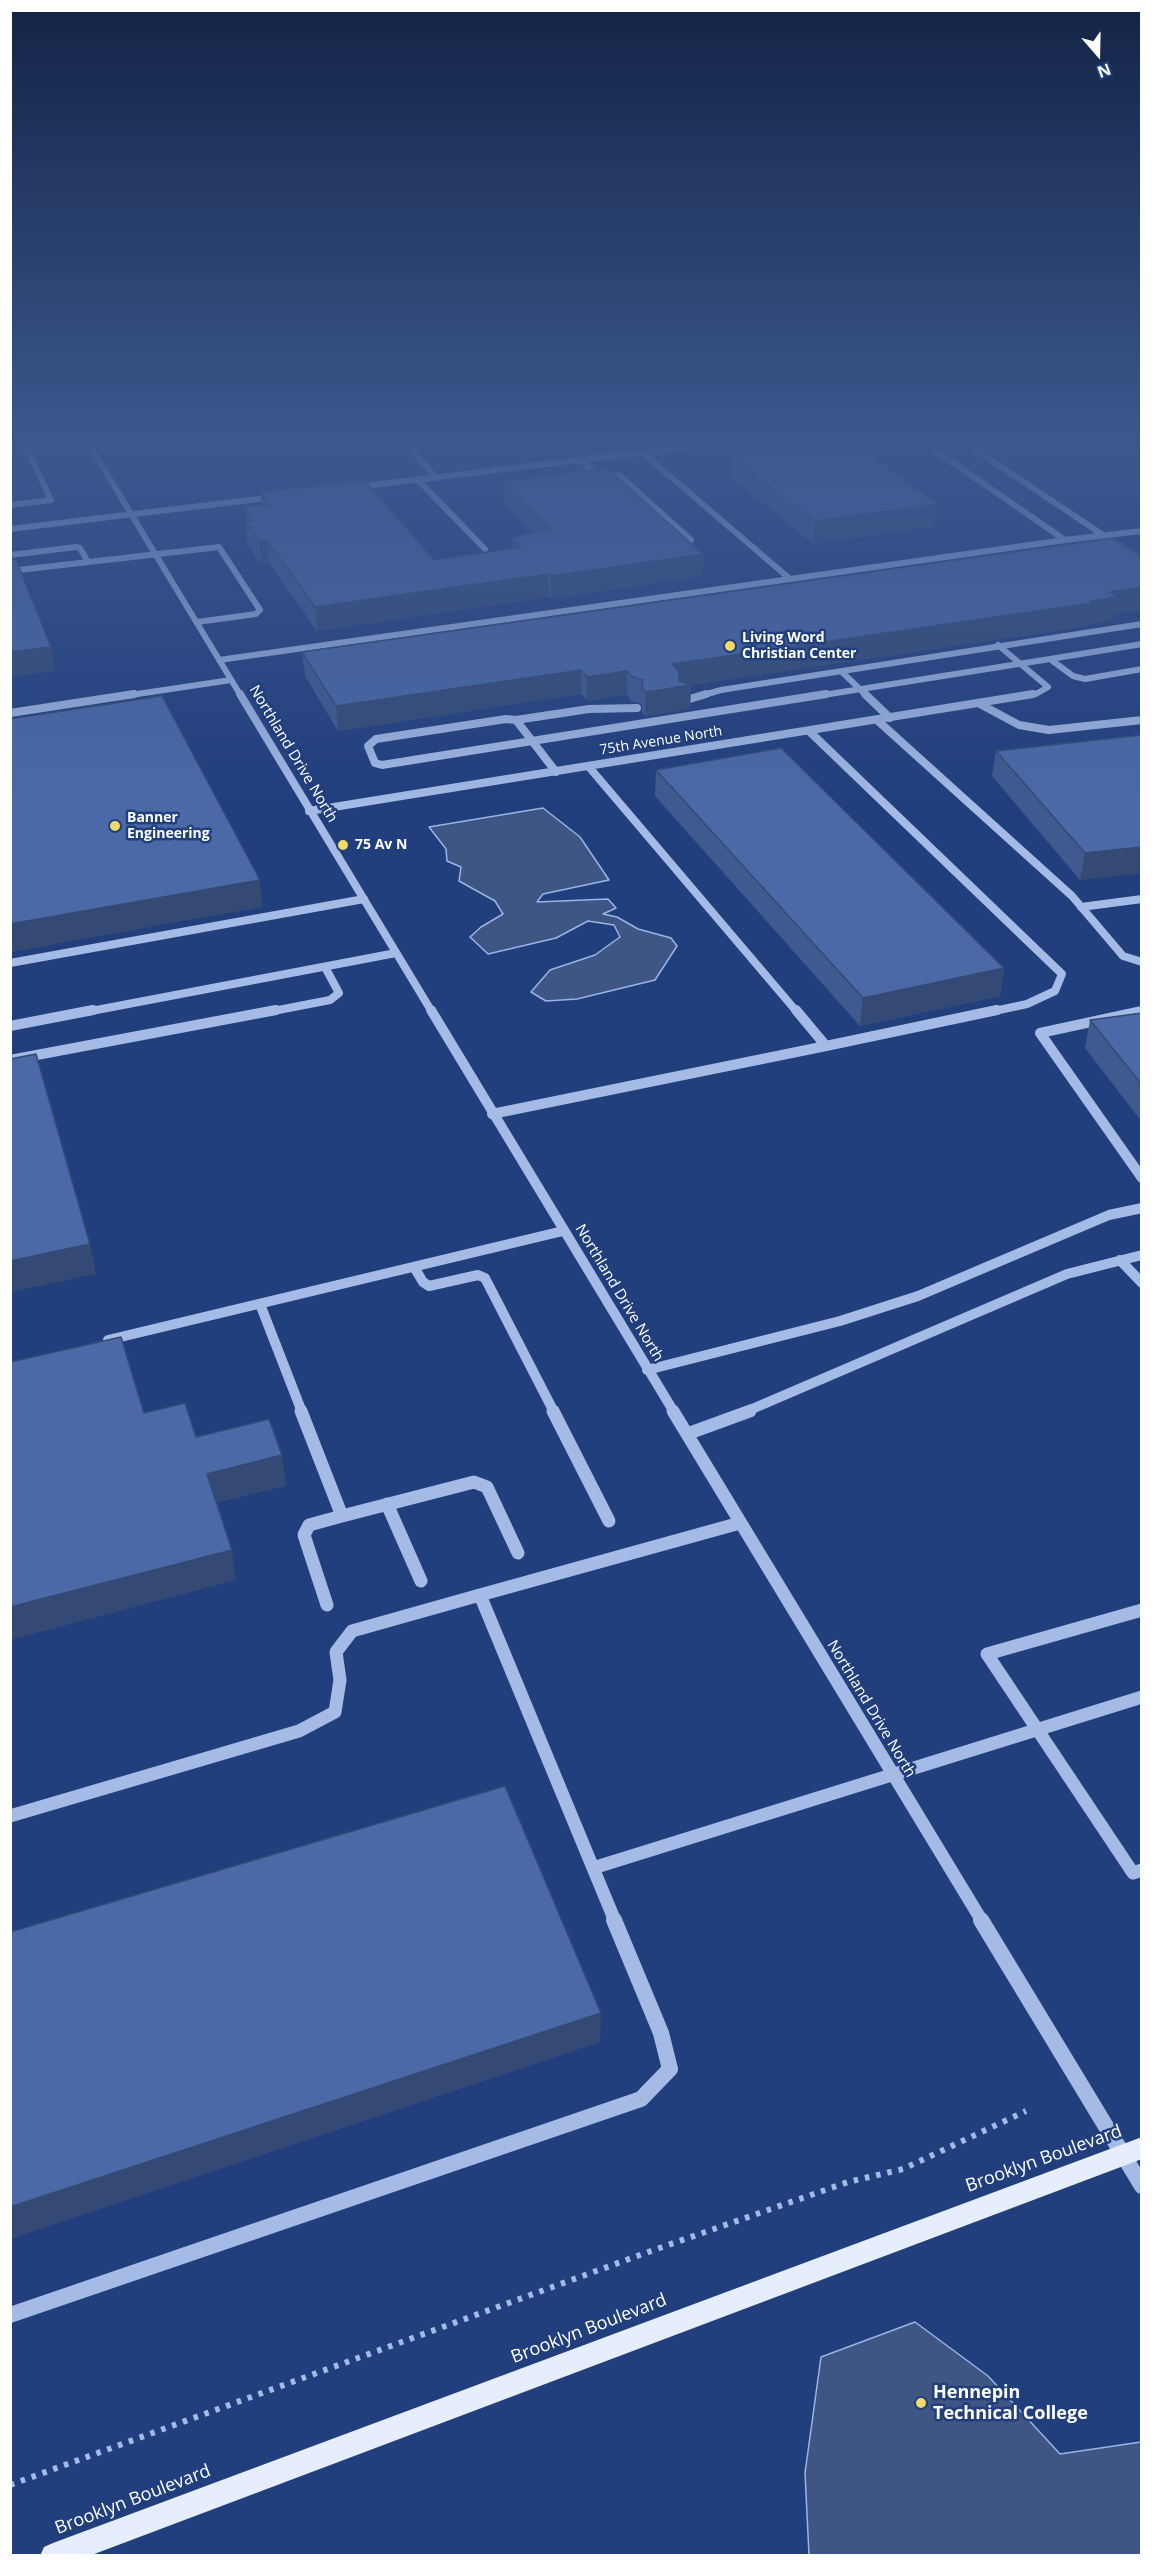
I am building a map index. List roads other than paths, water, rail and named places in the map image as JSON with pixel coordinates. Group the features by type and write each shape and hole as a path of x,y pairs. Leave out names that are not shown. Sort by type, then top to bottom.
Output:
{"main road":[{"name":"Brooklyn Boulevard","path":"53,2556 1132,2151"}],"street":[{"path":"10,571 56,566"},
{"name":"Northland Drive North","path":"164,566 309,811 892,1773 1132,2151 1142,2186"},
{"path":"197,622 256,614 260,610 231,566"},
{"path":"775,566 790,579"},
{"path":"219,660 883,566"},
{"path":"745,585 754,592"},
{"path":"580,608 588,616"},
{"path":"683,701 721,690 843,673 998,645 1142,624"},
{"path":"638,708 589,709 412,732 376,739 368,746 375,763 382,765 1142,644"},
{"path":"998,645 1020,663"},
{"path":"303,647 309,656"},
{"path":"1050,659 1073,676 1085,679 1142,669"},
{"name":"75th Avenue North","path":"309,811 1017,698 1036,694 1048,687 1020,663"},
{"path":"843,673 890,718"},
{"path":"10,713 231,680"},
{"path":"980,704 1019,726 1049,730 1142,720"},
{"path":"516,720 556,772"},
{"path":"877,720 1081,907 1123,956 1142,962"},
{"path":"492,1114 1027,1004 1055,991 1062,974 808,731"},
{"path":"588,767 826,1046"},
{"path":"10,963 364,899"},
{"path":"1081,907 1142,899"},
{"path":"10,1026 396,953"},
{"path":"10,1060 330,1000 339,993 325,967"},
{"path":"1142,1011 1040,1033 1142,1178"},
{"path":"647,1370 840,1321 918,1296 1110,1215 1142,1208"},
{"path":"101,1342 563,1231"},
{"path":"687,1434 763,1406 1067,1274 1142,1255"},
{"path":"1120,1260 1142,1282"},
{"path":"414,1267 423,1282 429,1286 478,1275 485,1278 609,1521"},
{"path":"260,1304 342,1516"},
{"path":"327,1605 304,1535 309,1525 342,1516 474,1482 487,1487 518,1553"},
{"path":"387,1504 420,1581"},
{"path":"10,1816 299,1731 335,1712 340,1680 336,1652 352,1631 740,1523"},
{"path":"10,2315 641,2098 670,2069 661,2033 480,1595"},
{"path":"1142,1610 987,1654 1036,1731 1133,1873 1142,1870"},
{"path":"593,1868 1142,1697"}],"water":[{"path":"543,808 580,837 609,880 543,894 537,902 608,899 616,908 603,914 617,917 638,929 671,938 677,946 655,980 577,999 546,1001 531,992 550,970 595,955 620,937 614,925 588,921 556,938 488,954 470,937 481,927 503,914 495,901 459,881 461,867 447,861 446,849 429,827"},
{"path":"915,2322 988,2376 1060,2454 1141,2442 1141,2555 809,2555 805,2473 821,2357"}],"place":[{"name":"Living Word Christian Center","path":"730,646"},
{"name":"Banner Engineering","path":"115,826"},
{"name":"75 Av N","path":"343,845"},
{"name":"Hennepin Technical College","path":"921,2403"}]}
